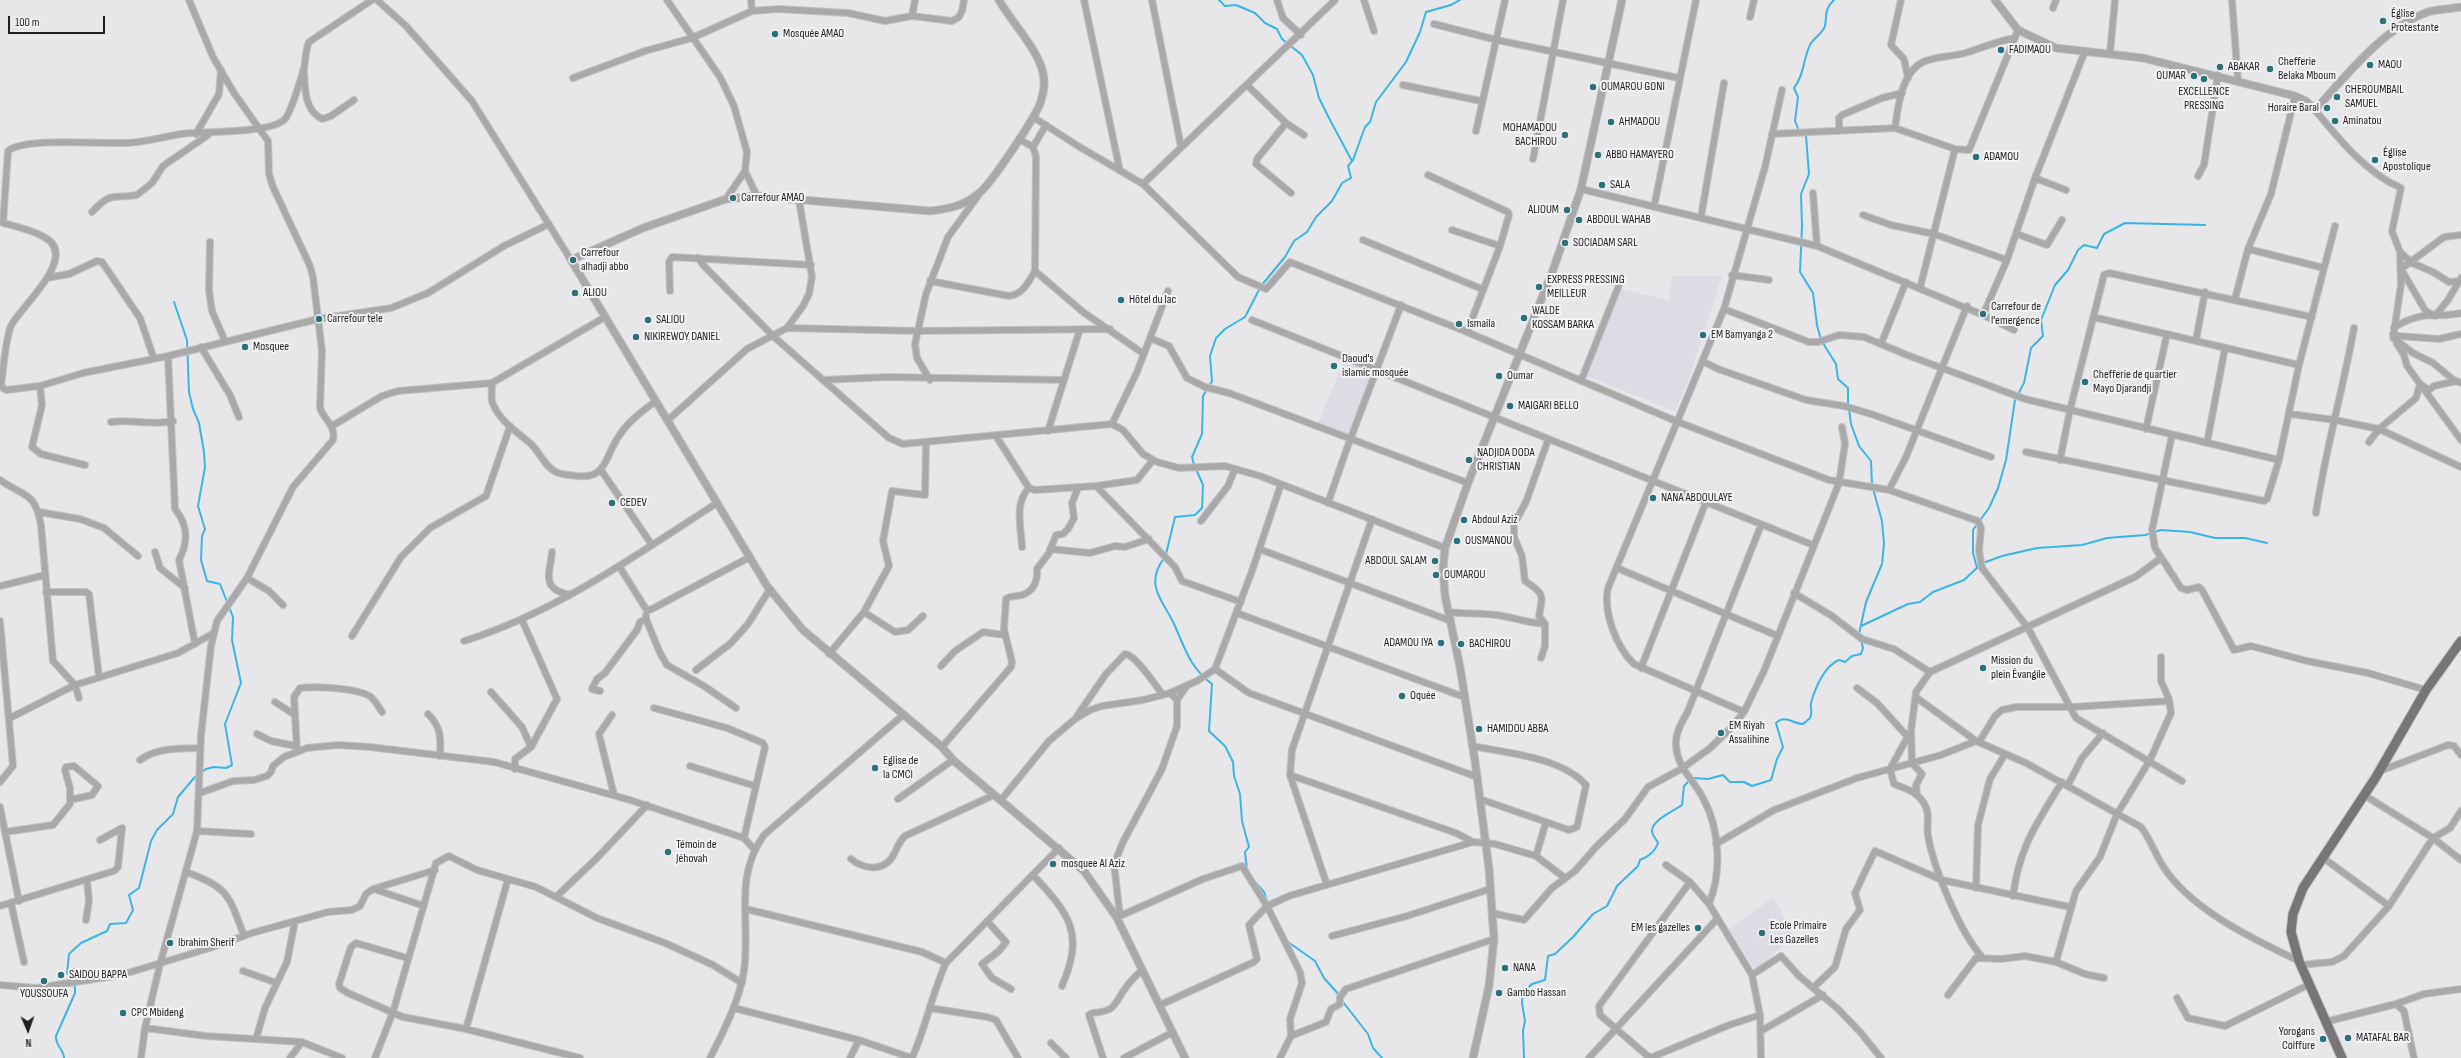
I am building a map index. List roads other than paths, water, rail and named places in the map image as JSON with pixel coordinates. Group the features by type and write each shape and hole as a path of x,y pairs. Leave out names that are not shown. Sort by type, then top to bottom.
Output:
{"main road":[{"path":"2342,1058 2324,1022 2300,963 2291,932 2293,914 2303,888 2322,857 2379,771 2426,690 2461,641"}],"street":[{"path":"141,1058 145,1028 160,964 197,831 200,793 200,748 214,633 220,613 230,603 247,578 293,487 333,440 332,426 322,414 320,408 322,351 310,266 273,187 269,174 268,141 234,93 221,68 213,57 189,0"},
{"path":"354,100 331,116 322,119 310,110 305,94 304,68 306,48 309,42 372,0"},
{"path":"377,0 406,26 472,101 606,317 770,589 803,630 829,654 942,747 953,760 1059,848 1084,871 1118,917 1185,1058"},
{"path":"668,0 692,38 720,77 734,106 747,152 745,171 726,199"},
{"path":"751,0 752,11"},
{"path":"912,16 915,0"},
{"path":"573,78 645,52 692,38 752,11 778,9 848,13 885,21 912,16 952,20 959,17 964,0"},
{"path":"930,380 917,358 917,331 930,281 948,237 1019,139 1041,101 1044,88 1043,73 1037,56 999,0"},
{"path":"1084,0 1120,171"},
{"path":"1152,0 1181,147"},
{"path":"1277,0 1283,18 1301,35"},
{"path":"1142,184 1301,35 1335,0"},
{"path":"1364,0 1374,31"},
{"path":"1476,131 1481,102 1497,40 1505,0"},
{"path":"1533,159 1563,0"},
{"path":"1473,1058 1489,986 1494,939 1486,844 1477,777 1451,621 1448,612 1443,569 1445,548 1468,483 1519,355 1581,189 1610,64 1622,0"},
{"path":"1654,206 1696,0"},
{"path":"1750,17 1754,0"},
{"path":"1901,0 1891,45 1904,59 1908,78"},
{"path":"1995,0 2018,30 2056,48 2110,53 2218,75 2295,96 2306,101 2373,171 2387,182 2401,188 2392,231 2400,252 2401,285 2394,334 2404,355 2406,366 2461,440"},
{"path":"2053,8 2056,0"},
{"path":"2110,53 2115,0"},
{"path":"2232,0 2238,81"},
{"path":"2315,110 2354,67 2399,27 2428,12 2461,7"},
{"path":"1434,24 1497,40 1679,78"},
{"path":"1772,134 1895,128 1966,151 1972,148 2018,30"},
{"path":"1895,128 1902,93 1908,78 1922,62 1965,53 2002,40 2015,38"},
{"path":"1984,315 2017,234 2035,178 2085,51"},
{"path":"196,134 219,94 221,68"},
{"path":"304,68 288,116 279,123 260,128 210,134 183,134 129,143 67,143 12,147 8,151 2,223 46,237 53,246 55,255 54,269 19,313 10,328 1,384 6,390 40,386 83,373 168,356 318,319 371,311 407,302 428,293 504,246 549,224"},
{"path":"2198,176 2204,164 2218,75"},
{"path":"1701,217 1724,83"},
{"path":"1247,85 1286,123 1304,135"},
{"path":"1403,85 1481,102"},
{"path":"1744,712 1696,690 1641,668 1626,656 1617,639 1609,614 1606,597 1616,568 1724,309 1732,275 1765,167 1782,90"},
{"path":"1839,131 1839,118 1842,115 1882,98 1902,93"},
{"path":"2235,299 2248,249 2271,194 2295,96"},
{"path":"1033,117 1142,184 1238,276 1266,289 1290,262 1467,332 1678,422 1839,483 1872,486 1889,490 1979,523 1981,565 2028,628 2072,707 2076,718 2150,760 2182,781"},
{"path":"1286,123 1257,160 1256,164 1291,193"},
{"path":"1033,148 1046,125"},
{"path":"92,212 104,199 114,195 137,196 152,183 163,166 210,134"},
{"path":"930,281 1009,296 1020,293 1027,286 1035,271 1036,157 1033,148 1019,139"},
{"path":"1920,288 1955,148"},
{"path":"745,171 757,196"},
{"path":"1428,175 1508,212 1510,218 1482,288 1467,332"},
{"path":"2035,178 2066,190"},
{"path":"1581,189 1817,246 1967,306 2014,330"},
{"path":"571,260 593,248 643,228 726,199 757,196 930,211 948,209 961,204 980,193"},
{"path":"1814,193 1817,246"},
{"path":"668,420 747,349 787,328 809,294 811,265 800,200"},
{"path":"1863,215 1891,225 1934,234 2007,260"},
{"path":"2017,234 2047,245 2062,220"},
{"path":"2026,452 2262,502 2267,499 2279,460 2290,414 2299,365 2335,226"},
{"path":"1452,230 1500,246"},
{"path":"2435,316 2424,310 2401,269 2444,237 2461,235"},
{"path":"1363,240 1482,288"},
{"path":"210,242 209,290 212,311 225,341"},
{"path":"2248,249 2324,268"},
{"path":"2400,252 2411,262 2450,282 2460,283 2435,316"},
{"path":"670,290 670,259 675,257 811,265"},
{"path":"698,258 704,266 773,336 895,443 926,443 1112,424 1123,430 1143,454 1153,460 1179,468 1219,466 1235,469 1281,484 1445,548"},
{"path":"48,278 70,274 97,261 102,262 140,318 154,359"},
{"path":"1035,271 1083,312 1110,329 1144,354"},
{"path":"2060,460 2070,410 2104,275 2109,273 2205,292 2312,317"},
{"path":"1732,275 1769,280"},
{"path":"1881,344 1906,282"},
{"path":"1581,381 1619,285"},
{"path":"1112,424 1144,354 1168,291"},
{"path":"2196,340 2205,292"},
{"path":"1328,503 1350,438 1401,306"},
{"path":"1889,490 1917,431 1967,306"},
{"path":"1724,309 1809,342 1818,342 1839,334 1864,337 1941,368 2025,399 2172,436 2279,460"},
{"path":"2394,334 2416,318 2430,314 2435,316 2444,313 2451,315 2461,313"},
{"path":"332,426 382,396 398,391 492,383 606,317"},
{"path":"2093,317 2299,365"},
{"path":"1252,320 1813,545"},
{"path":"787,328 917,331 1110,329"},
{"path":"2316,513 2322,471 2335,420 2354,328"},
{"path":"1048,431 1062,380 1080,329"},
{"path":"2146,429 2167,334"},
{"path":"2394,334 2399,336 2439,339 2461,334"},
{"path":"2394,334 2413,354 2433,363 2459,382"},
{"path":"1150,338 1169,346 1187,378 1205,387 1229,392 1468,483"},
{"path":"198,348 230,395 239,417"},
{"path":"2207,443 2225,348"},
{"path":"168,356 175,509 184,521 185,548 179,560 195,644"},
{"path":"1702,360 1718,369 1806,400 1854,409 1990,457"},
{"path":"822,380 887,377 930,380 1062,380"},
{"path":"2420,384 2428,390 2434,386 2459,382"},
{"path":"492,383 492,399 494,407 510,426 536,449 548,466 556,472 589,477 601,470 617,438 634,416 656,402"},
{"path":"2370,442 2379,429 2416,398 2420,384"},
{"path":"40,386 42,405 32,448 41,454 84,465"},
{"path":"2290,414 2335,420 2379,429 2461,467"},
{"path":"112,422 130,420 162,424 172,421"},
{"path":"352,636 400,557 430,528 486,496 510,426"},
{"path":"1492,912 1524,920 1552,888 1575,871 1596,847 1625,819 1648,787 1681,769 1709,749 1731,728 1744,712 1778,636 1839,483 1845,444 1842,427"},
{"path":"996,436 1029,488"},
{"path":"2172,436 2152,532 2155,548 2181,588 2187,590 2199,586 2235,651 2251,646 2308,661 2368,673 2426,690"},
{"path":"1541,658 1545,646 1545,624 1538,616 1543,596 1540,591 1525,581 1522,556 1514,537 1514,524 1526,502 1548,440"},
{"path":"829,654 864,612 889,566 883,541 884,530 888,520 892,491 925,495 926,443"},
{"path":"1029,488 1053,490 1137,480 1153,460"},
{"path":"1201,521 1228,486 1235,469"},
{"path":"601,470 652,545"},
{"path":"0,480 31,498 39,512 53,660 75,686 79,698"},
{"path":"1001,800 1049,741 1090,710 1102,706 1143,700 1170,693 1186,687 1213,671 1241,602 1281,484"},
{"path":"1096,486 1175,567 1182,581 1241,602"},
{"path":"1022,547 1020,505 1022,496 1029,488"},
{"path":"942,747 1011,667 1010,653 1004,634 1006,599 1022,595 1036,583 1038,579 1037,569 1050,549 1056,535 1063,534 1068,529 1074,518 1072,503 1078,488"},
{"path":"1641,668 1706,502"},
{"path":"464,641 503,629 570,595 619,566 717,503"},
{"path":"39,512 80,519 104,528 138,556"},
{"path":"1327,885 1290,775 1292,750 1372,519"},
{"path":"1709,904 1715,888 1716,844 1711,817 1703,798 1688,776 1681,769 1676,746 1677,732 1696,690 1724,614 1761,525"},
{"path":"1050,549 1090,553 1115,546 1125,547 1149,539"},
{"path":"1259,549 1451,621"},
{"path":"155,552 160,568 185,588"},
{"path":"552,552 547,572 549,581 555,590 570,595"},
{"path":"600,692 592,689 594,682 605,673 640,622 646,619 650,610 750,557"},
{"path":"1982,958 1968,939 1942,880 1928,835 1928,813 1917,795 1916,785 1922,774 1912,763 1911,730 1917,698 1916,692 1930,672 2028,628 2135,577 2161,558"},
{"path":"619,566 646,609 650,610"},
{"path":"1616,568 1778,636"},
{"path":"0,586 45,575"},
{"path":"247,578 269,591 283,605"},
{"path":"696,670 736,638 748,624 770,589"},
{"path":"46,592 86,592 90,594 99,677"},
{"path":"1794,593 1832,616 1860,637 1894,649 1930,672"},
{"path":"864,612 895,632 903,633 923,616"},
{"path":"1448,612 1494,615 1514,618 1525,623 1545,624"},
{"path":"1237,613 1464,697"},
{"path":"646,619 660,653 668,665 704,686 736,708"},
{"path":"515,769 515,759 531,747 557,699 522,620"},
{"path":"0,621 10,718 13,766 0,782"},
{"path":"941,666 955,651 983,632 1004,634"},
{"path":"10,718 75,686 99,677 178,653 214,633"},
{"path":"1075,720 1106,674 1124,654 1134,659 1162,695"},
{"path":"2056,962 2070,907 2076,890 2100,857 2117,814 2150,760 2171,713 2169,701 2161,681 2161,657"},
{"path":"1213,671 1248,693 1304,712 1477,777"},
{"path":"296,749 294,697 296,691 300,688 321,686 361,693 371,697 382,712"},
{"path":"1118,917 1114,864 1123,842 1162,769 1178,726 1177,700 1186,687"},
{"path":"1857,688 1877,703 1907,736"},
{"path":"491,692 522,727 531,747"},
{"path":"1170,693 1177,700"},
{"path":"1917,698 1978,742 2065,784 2141,827 2151,839 2166,872 2184,892 2235,927 2300,963 2332,962 2344,956 2389,906 2433,838 2450,828 2461,811"},
{"path":"1716,844 1774,810 1858,778 1941,755 1978,742 1995,716 2002,710 2016,707 2072,707 2169,701"},
{"path":"275,702 295,715"},
{"path":"654,708 760,740 765,747 744,838"},
{"path":"428,714 437,723 441,732 440,756"},
{"path":"710,1058 734,1008 742,983 746,953 746,877 754,849 764,835 903,715"},
{"path":"612,716 600,734 614,795"},
{"path":"1911,730 1890,769 1894,784 1906,788 1917,795"},
{"path":"2014,896 2016,873 2032,830 2082,758 2103,733"},
{"path":"257,734 296,749 338,745 494,762 647,805 744,838 754,849"},
{"path":"2379,771 2448,745 2454,746 2461,755"},
{"path":"1472,746 1533,757 1550,762 1582,781 1586,789 1577,827 1569,830 1480,799"},
{"path":"140,760 150,753 158,750 200,748"},
{"path":"200,793 226,782 254,780 267,776 277,763 296,749"},
{"path":"1976,888 1978,825 1990,779 2005,754"},
{"path":"898,799 953,760"},
{"path":"5,832 53,825 70,804 70,800 70,788 65,770 66,767 74,766 98,786 92,795 70,800"},
{"path":"690,766 755,786"},
{"path":"1290,775 1456,833 1473,842 1536,856 1565,878"},
{"path":"851,859 859,865 870,868 883,865 891,859 898,843 905,836 994,795"},
{"path":"2364,795 2433,838 2461,860"},
{"path":"556,897 598,857 647,805"},
{"path":"0,806 19,901"},
{"path":"1536,856 1546,822"},
{"path":"0,906 109,874 118,867 122,828 100,840"},
{"path":"197,831 228,834 251,834"},
{"path":"1160,1005 1254,962 1257,959 1249,925 1269,905 1327,885 1473,842"},
{"path":"734,1008 859,1040 912,1058 922,1035 937,982 946,963 1059,848"},
{"path":"1814,987 1835,967 1846,929 1860,910 1855,893 1875,851 1942,880 2070,907"},
{"path":"375,1058 392,1012 436,863 449,856 477,870 536,886 597,918 665,944 713,965 742,983"},
{"path":"2322,857 2389,906"},
{"path":"1666,865 1690,882 1709,904 1752,975 1760,1015 1761,1058"},
{"path":"1118,917 1203,879 1242,866 1269,905 1300,972 1302,983 1290,1020 1291,1036 1280,1058"},
{"path":"0,985 36,988 121,975 295,921 328,912 347,910 360,906 366,894 373,889 434,870"},
{"path":"186,872 205,879 223,890 234,908 244,936"},
{"path":"1033,875 1068,917 1074,936 1067,974 1062,986"},
{"path":"466,1028 508,879"},
{"path":"86,920 89,901 87,880"},
{"path":"1690,882 1599,1006 1600,1015 1650,1058 1663,1056 1728,1025 1760,1015"},
{"path":"373,889 424,906"},
{"path":"1332,936 1407,916 1490,889"},
{"path":"11,903 24,962"},
{"path":"746,909 922,952 946,963"},
{"path":"1589,1058 1717,919"},
{"path":"256,1039 265,1008 287,962 295,921"},
{"path":"987,921 1006,942 999,951 982,964 992,978 1011,989"},
{"path":"1291,1036 1326,1022 1331,1009 1340,1004 1340,997 1346,989 1494,939"},
{"path":"407,958 358,942 351,947 339,984 340,988 348,994 403,1017 466,1028 580,1058"},
{"path":"1752,975 1781,956 1799,976 1814,987 1861,1033 1881,1058"},
{"path":"1948,995 1976,958 2001,959 2025,956 2056,962 2085,974 2104,978"},
{"path":"1103,1058 1089,1015 1092,1012 1106,1012 1113,1009 1127,986 1142,970"},
{"path":"243,971 277,983"},
{"path":"2177,998 2188,1018 2225,1026 2308,985"},
{"path":"2324,1022 2396,1004 2424,994 2461,989"},
{"path":"1761,1031 1822,995"},
{"path":"2396,1004 2404,1011 2414,1058"},
{"path":"930,1008 987,1017 996,1020 1018,1058"},
{"path":"145,1028 206,1036 302,1042 342,1058"},
{"path":"1124,1058 1173,1032"},
{"path":"850,1058 859,1040"},
{"path":"290,1058 302,1042"},
{"path":"1050,1043 1066,1058"},
{"path":"325,1058 327,1051"}],"waterway":[{"path":"1219,0 1225,6 1236,5 1255,13 1265,23 1277,29 1282,39 1302,55 1313,75 1319,98 1352,161"},
{"path":"1194,465 1192,457 1202,434 1203,396 1212,381 1210,356 1216,338 1225,329 1245,317 1261,286 1285,257 1294,241 1307,232 1316,217 1332,201 1342,183 1351,178 1348,166 1353,160 1365,127 1370,122 1376,102 1406,62 1420,32 1426,12 1451,5 1460,0"},
{"path":"1799,131 1795,121 1798,97 1794,88 1798,83 1808,48 1824,28 1827,9 1834,0"},
{"path":"1803,134 1806,136 1809,174 1801,194 1802,226 1800,272 1813,293 1817,325 1821,340 1836,364 1838,379 1848,388 1848,405"},
{"path":"1977,568 1973,553 1973,530 1989,508 1998,488 2006,460 2015,400 2024,383 2031,348 2043,336 2041,320 2055,285 2068,270 2078,250 2084,245 2097,248 2104,234 2125,223 2205,225"},
{"path":"64,1058 56,1036 75,993 75,984 67,973 69,954 81,943 107,931 110,924 126,923 133,910 129,895 139,888 151,841 157,830 173,814 178,797 194,778 206,769 214,767 226,768 232,765 225,724 241,683 232,640 233,617 220,584 207,581 201,560 202,536 205,529 198,506 205,467 204,452 199,423 193,409 189,392 187,340 174,302"},
{"path":"1849,409 1851,424 1859,446 1871,461 1872,485 1882,521 1884,544 1882,564 1866,602 1859,634"},
{"path":"1166,554 1175,517 1195,515 1202,508 1203,485 1196,469"},
{"path":"1983,563 2002,556 2037,548 2082,545 2107,538 2145,535 2161,530 2190,532 2215,538 2245,538 2267,543"},
{"path":"1164,558 1155,577 1158,594 1171,617 1189,658 1198,671 1212,684 1209,731 1225,746 1233,762 1234,776 1240,794 1242,821 1249,847 1245,852 1247,870"},
{"path":"1861,626 1908,604 1920,602 1933,592 1964,580 1978,567"},
{"path":"1693,778 1708,779 1723,775 1730,782 1744,782 1752,786 1771,780 1777,759 1783,747 1776,723 1779,720 1786,719 1803,724 1810,718 1811,703 1821,678 1834,663 1839,660 1845,662 1852,656 1861,654 1863,648 1861,640"},
{"path":"1524,1058 1523,1031 1525,1021 1522,1003 1523,992 1532,984 1545,980 1548,956 1555,954 1573,937 1593,914 1607,906 1617,886 1638,866 1640,860 1653,852 1658,843 1652,833 1655,824 1664,816 1682,805 1684,786 1689,781"},
{"path":"1256,883 1264,892 1268,903"},
{"path":"1288,942 1315,961 1324,978 1340,996"},
{"path":"1343,1002 1368,1034 1373,1048 1382,1058"}],"place":[{"name":"Église Protestante","path":"2383,21"},
{"name":"Mosquée AMAO","path":"775,34"},
{"name":"FADIMAOU","path":"2001,50"},
{"name":"MAOU","path":"2370,65"},
{"name":"ABAKAR","path":"2220,67"},
{"name":"Chefferie Belaka Mboum","path":"2270,69"},
{"name":"OUMAR","path":"2194,76"},
{"name":"EXCELLENCE PRESSING","path":"2204,79"},
{"name":"OUMAROU GONI","path":"1593,87"},
{"name":"CHEROUMBAIL SAMUEL","path":"2337,97"},
{"name":"Horaire Baral","path":"2327,108"},
{"name":"Aminatou","path":"2335,121"},
{"name":"AHMADOU","path":"1611,122"},
{"name":"MOHAMADOU BACHIROU","path":"1565,135"},
{"name":"ABBO HAMAYERO","path":"1598,155"},
{"name":"ADAMOU","path":"1976,157"},
{"name":"Église Apostolique","path":"2375,160"},
{"name":"SALA","path":"1602,185"},
{"name":"Carrefour AMAO","path":"733,198"},
{"name":"ALIOUM","path":"1567,210"},
{"name":"ABDOUL WAHAB","path":"1579,220"},
{"name":"SOCIADAM SARL","path":"1565,243"},
{"name":"Carrefour alhadji abbo","path":"573,260"},
{"name":"EXPRESS PRESSING MEILLEUR","path":"1539,287"},
{"name":"ALIOU","path":"575,293"},
{"name":"Hôtel du lac","path":"1121,300"},
{"name":"Carrefour de l'emergence","path":"1983,314"},
{"name":"WALDE KOSSAM BARKA","path":"1524,318"},
{"name":"Carrefour tele","path":"319,319"},
{"name":"SALIOU","path":"648,320"},
{"name":"Ismaila","path":"1459,324"},
{"name":"EM Bamyanga 2","path":"1703,335"},
{"name":"NIKIREWOY DANIEL","path":"636,337"},
{"name":"Mosquee","path":"245,347"},
{"name":"Daoud's islamic mosquée","path":"1334,366"},
{"name":"Oumar","path":"1499,376"},
{"name":"Chefferie de quartier Mayo Djarandji","path":"2085,382"},
{"name":"MAIGARI BELLO","path":"1510,406"},
{"name":"NADJIDA DODA CHRISTIAN","path":"1469,460"},
{"name":"NANA ABDOULAYE","path":"1653,498"},
{"name":"CEDEV","path":"612,503"},
{"name":"Abdoul Aziz","path":"1464,520"},
{"name":"OUSMANOU","path":"1457,541"},
{"name":"ABDOUL SALAM","path":"1435,561"},
{"name":"OUMAROU","path":"1436,575"},
{"name":"ADAMOU IYA","path":"1441,643"},
{"name":"BACHIROU","path":"1461,644"},
{"name":"Mission du plein Évangile","path":"1983,668"},
{"name":"Oquée","path":"1402,696"},
{"name":"HAMIDOU ABBA","path":"1479,729"},
{"name":"EM Riyah Assalihine","path":"1721,733"},
{"name":"Eglise de la CMCI","path":"875,768"},
{"name":"Témoin de Jéhovah","path":"668,852"},
{"name":"mosquee Al Aziz","path":"1053,864"},
{"name":"EM les gazelles","path":"1698,928"},
{"name":"Ecole Primaire Les Gazelles","path":"1762,933"},
{"name":"Ibrahim Sherif","path":"170,943"},
{"name":"NANA","path":"1505,968"},
{"name":"SAIDOU BAPPA","path":"61,975"},
{"name":"YOUSSOUFA","path":"44,981"},
{"name":"Gambo Hassan","path":"1499,993"},
{"name":"CPC Mbideng","path":"123,1013"},
{"name":"MATAFAL BAR","path":"2348,1038"},
{"name":"Yorogans Coiffure","path":"2323,1039"}]}
